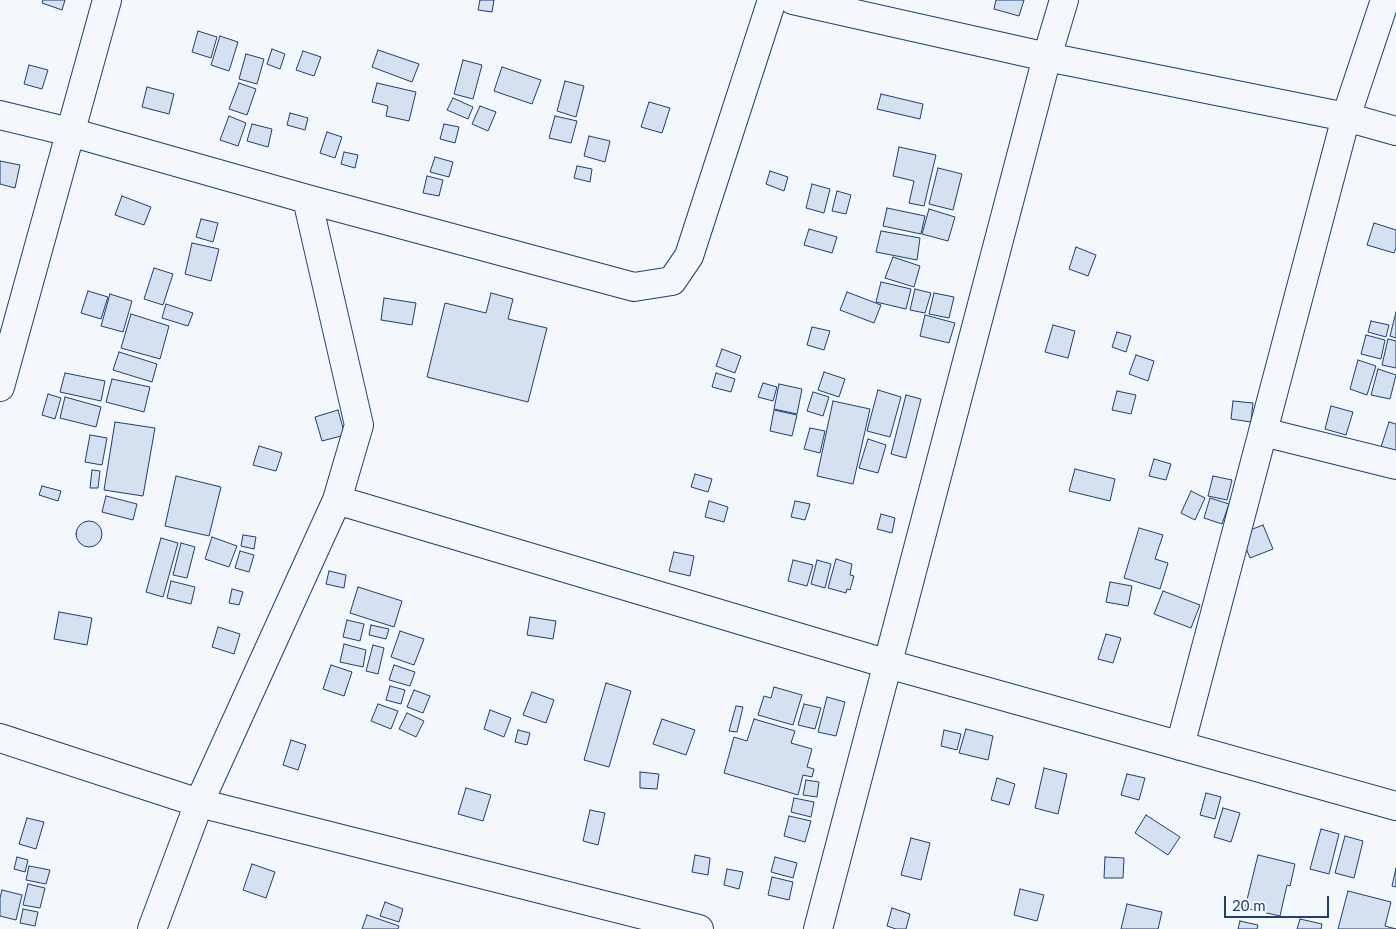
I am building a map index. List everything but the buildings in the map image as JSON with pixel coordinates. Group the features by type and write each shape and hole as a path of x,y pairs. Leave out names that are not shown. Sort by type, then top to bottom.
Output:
{"street":[{"path":"0,387 107,0"},
{"path":"0,115 70,132 307,199 634,287 672,281 689,256 772,0"},
{"path":"793,0 1047,57 1346,117 1396,130"},
{"path":"818,929 1047,57 1064,0"},
{"path":"1180,746 1346,117 1385,0"},
{"path":"152,929 199,803 338,500 359,425 307,199"},
{"path":"1263,432 1396,466"},
{"path":"338,500 888,664 1396,806"},
{"path":"0,738 199,803 699,929"}]}
